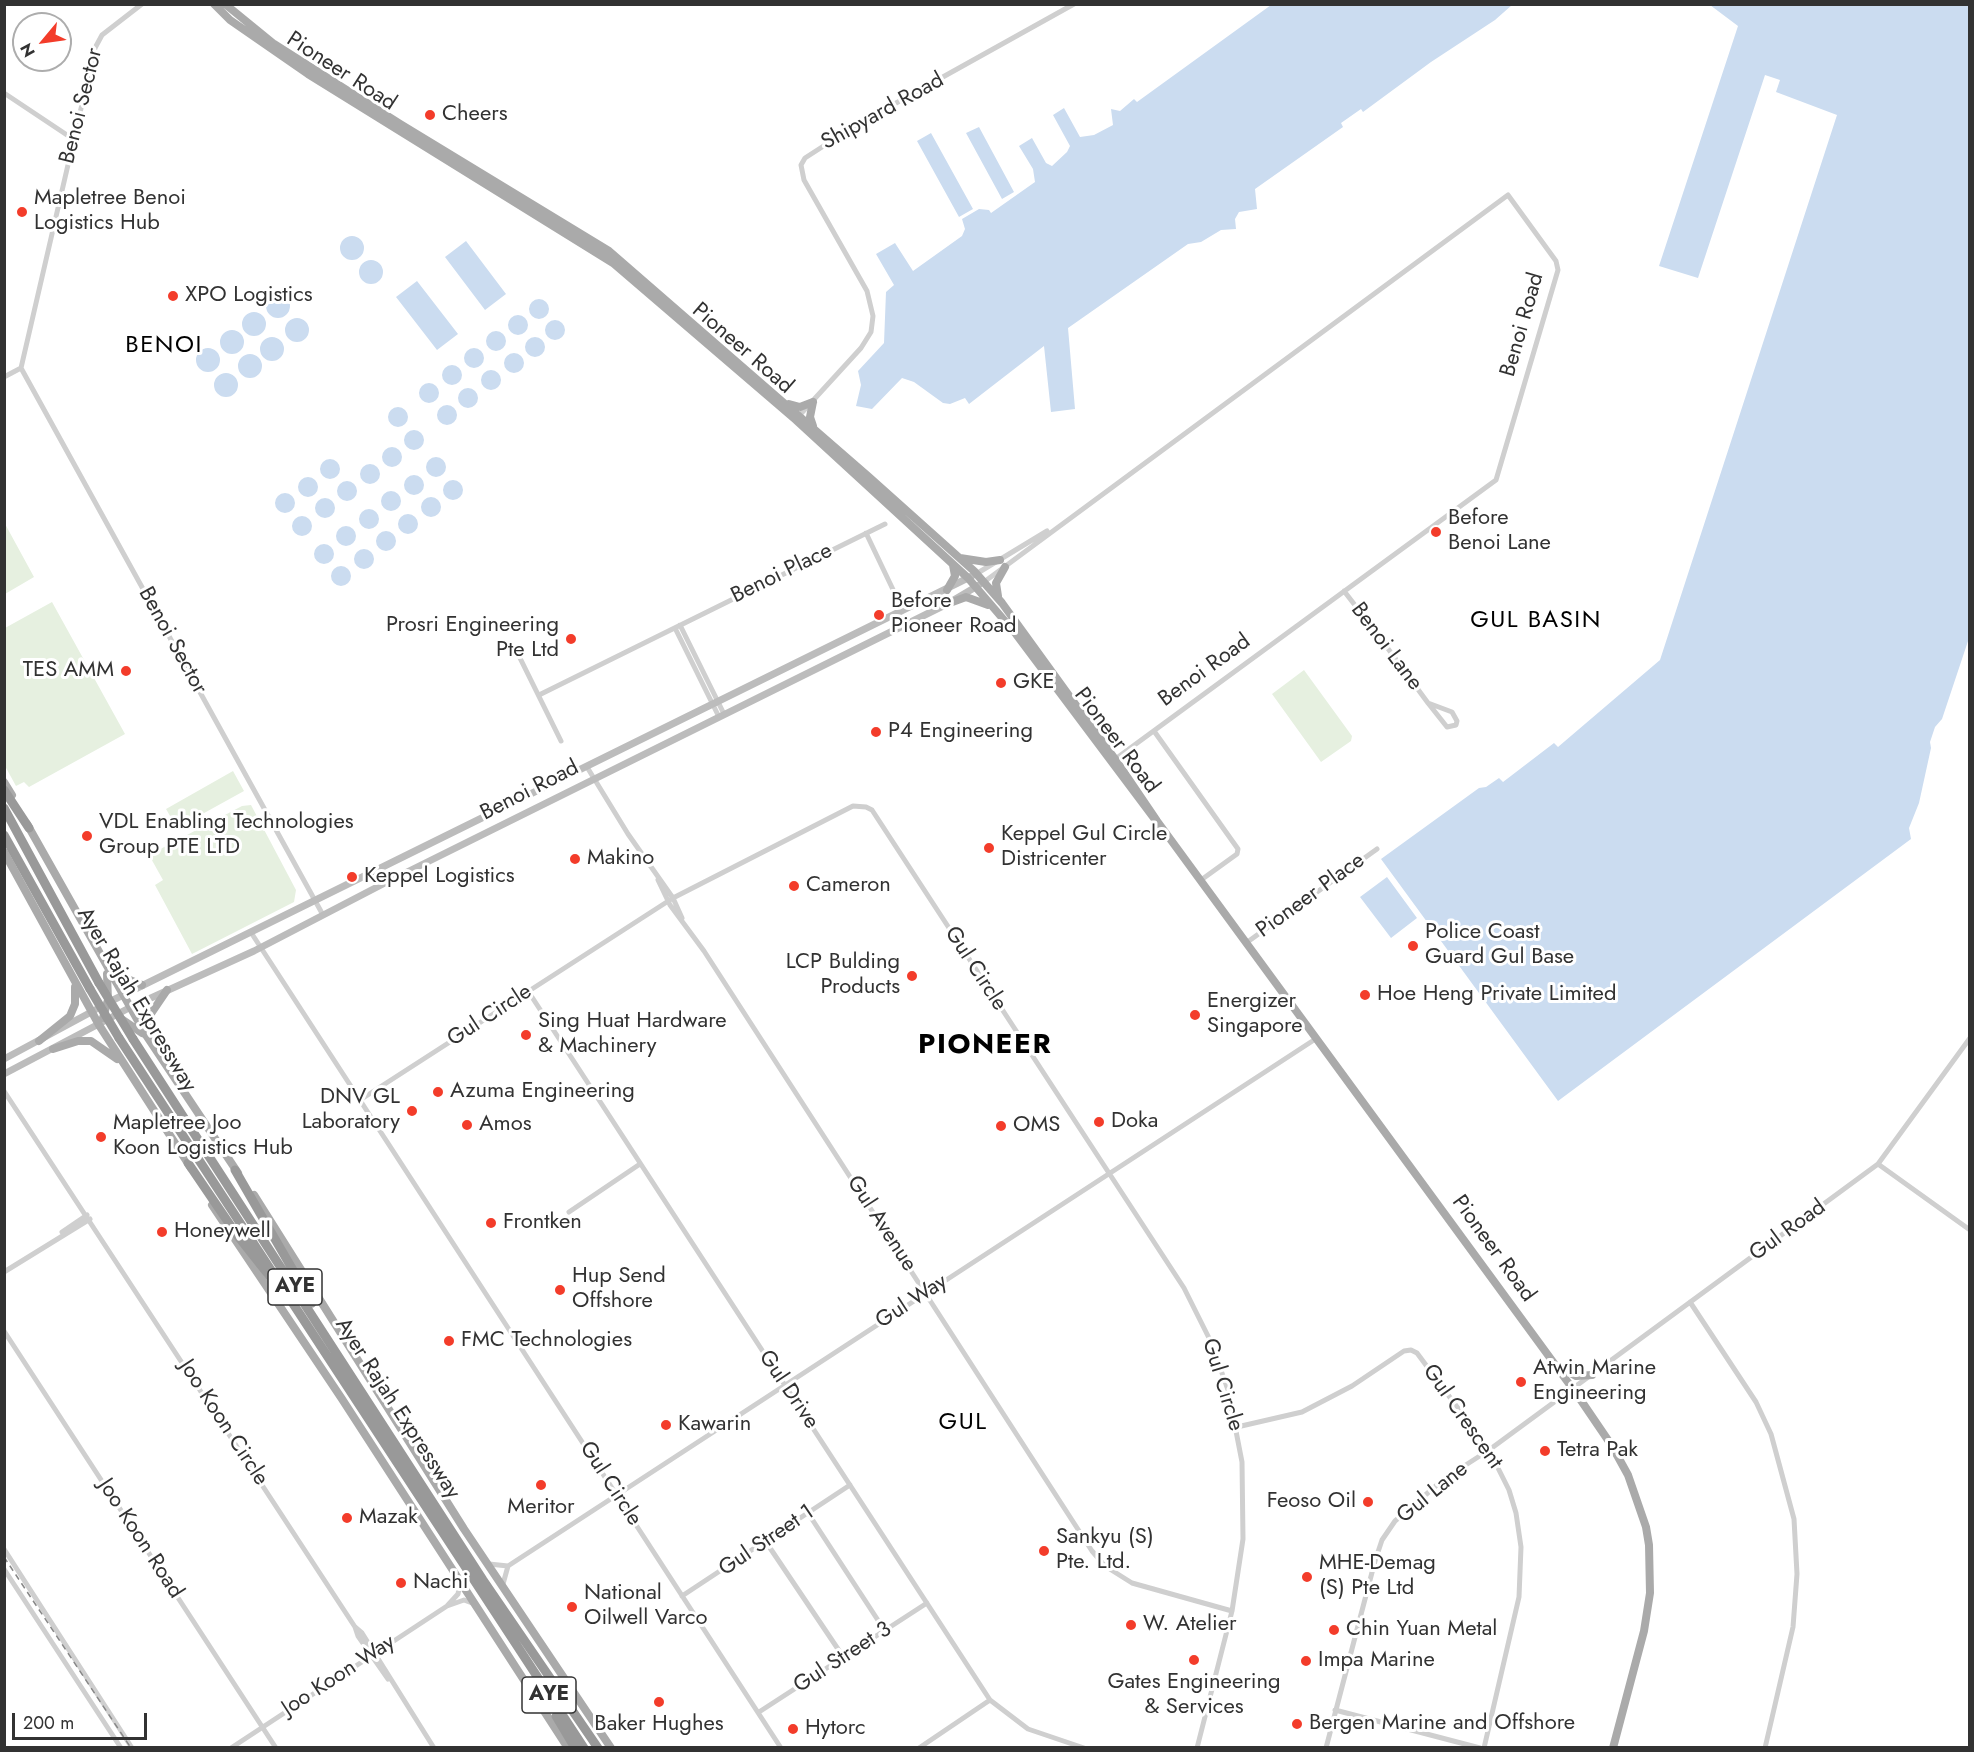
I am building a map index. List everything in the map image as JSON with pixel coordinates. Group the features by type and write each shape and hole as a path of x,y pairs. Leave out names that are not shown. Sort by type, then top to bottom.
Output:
{"highway":[{"path":"4,790 29,828"},
{"name":"Ayer Rajah Expressway","path":"4,808 99,983 133,1039 332,1342 483,1580 598,1745"},
{"name":"Ayer Rajah Expressway","path":"4,835 85,990 114,1040 290,1301 584,1748"},
{"path":"188,1162 237,1235 290,1301"},
{"path":"235,1170 302,1282 332,1342"},
{"path":"514,1643 575,1748"}],"main road":[{"name":"Pioneer Road","path":"214,4 230,20 308,74 613,263 798,417 968,578 1016,634 1113,761"},
{"name":"Pioneer Road","path":"225,4 274,44 399,124 609,251 785,402 798,417 813,426 822,439"},
{"path":"785,402 800,407 813,402"},
{"path":"813,402 810,417 813,426"},
{"name":"Pioneer Road","path":"833,449 958,557 1002,603 1147,813 1157,821 1201,880 1552,1360 1612,1446 1628,1475 1641,1510 1649,1545 1650,1593 1613,1748"},
{"path":"958,557 1002,563 996,583 1002,603"},
{"path":"947,590 955,576 949,558"},
{"name":"Benoi Road","path":"7,1072 53,1049 106,1012 122,995 252,934 976,574"},
{"name":"Benoi Road","path":"4,1059 106,1012 129,1008 261,947 947,604 984,582"},
{"path":"947,604 971,597 994,608"},
{"path":"4,782 129,1008 235,1170 278,1229 367,1377 503,1588 611,1748"},
{"path":"4,852 74,980 77,995 70,1016 39,1041"},
{"path":"107,969 121,978 142,985"},
{"path":"107,969 106,1012 125,1066 188,1162 234,1241 288,1317 568,1748"},
{"path":"74,980 106,1012 146,1035"},
{"path":"85,990 106,1012"},
{"path":"146,1035 150,1016 167,990"},
{"path":"53,1049 78,1041 91,1041 100,1045 125,1066"},
{"path":"1552,1360 1570,1374 1581,1377 1592,1375"}],"street":[{"name":"Benoi Sector","path":"142,4 102,35 97,43 21,368 323,915"},
{"name":"Shipyard Road","path":"798,417 861,348 871,332 873,316 867,291 804,180 801,165 805,158 853,127 1074,4"},
{"path":"4,93 73,139"},
{"name":"Benoi Road","path":"976,574 1002,563 1061,523 1508,195 1558,267 1498,477 1481,493 1113,761"},
{"path":"4,377 21,368"},
{"name":"Benoi Place","path":"539,695 885,524"},
{"path":"866,533 897,598"},
{"name":"Benoi Road","path":"984,582 1002,563"},
{"name":"Benoi Lane","path":"1344,591 1428,703 1447,727 1456,725 1457,721 1452,712 1428,703"},
{"path":"677,627 721,715"},
{"path":"517,652 561,741"},
{"path":"1154,731 1237,847 1237,854 1201,880"},
{"name":"Gul Avenue","path":"588,767 682,918 1086,1543 1105,1566 1132,1583 1232,1611"},
{"name":"Gul Circle","path":"360,1100 670,899 853,806 872,810 1193,1306 1211,1342 1228,1390 1237,1426 1242,1462 1244,1513 1238,1582 1197,1748"},
{"name":"Pioneer Place","path":"1246,943 1377,849"},
{"name":"Gul Circle","path":"252,934 781,1748"},
{"name":"Gul Drive","path":"528,991 990,1700 1028,1729 1072,1746 1084,1748"},
{"name":"Gul Way","path":"508,1566 1317,1038"},
{"name":"Gul Road","path":"1573,1389 1878,1164 1970,1038"},
{"path":"4,1078 7,1072"},
{"name":"Joo Koon Circle","path":"4,1091 89,1217 434,1748"},
{"path":"569,1212 639,1164"},
{"path":"1878,1164 1970,1230"},
{"path":"4,1272 89,1217"},
{"path":"1690,1302 1756,1402 1767,1425 1785,1479 1794,1519 1797,1574 1793,1627 1765,1748"},
{"name":"Joo Koon Road","path":"4,1331 276,1748"},
{"name":"Gul Crescent","path":"1237,1426 1302,1412 1352,1386 1404,1351 1411,1350 1417,1353 1490,1450 1515,1508 1521,1565 1515,1623 1482,1748"},
{"name":"Gul Lane","path":"1326,1748 1382,1540 1395,1521 1429,1490 1490,1450 1573,1389"},
{"name":"Gul Street 1","path":"682,1596 850,1485"},
{"path":"808,1514 885,1631"},
{"path":"766,1542 844,1658"},
{"path":"4,1549 132,1748"},
{"path":"486,1562 495,1566 508,1566 504,1573 503,1588"},
{"path":"4,1569 121,1748"},
{"path":"447,1606 461,1590 459,1578"},
{"name":"Joo Koon Way","path":"231,1748 447,1606 464,1600 476,1605"},
{"name":"Gul Street 3","path":"759,1712 927,1603"},
{"path":"919,1748 990,1700"},
{"path":"1335,1710 1482,1748"}],"green space":[{"path":"4,522 34,577 5,594 4,594"},
{"path":"52,602 125,734 29,787 24,782 16,786 5,766 5,628"},
{"path":"1304,670 1352,736 1351,741 1321,762 1272,694"},
{"path":"233,771 244,791 177,828 166,809"},
{"path":"251,805 296,890 294,902 192,954 155,885 163,880 149,855 242,806"}],"water":[{"path":"1271,5 1512,5 1495,20 1431,62 1363,112 1361,109 1341,123 1343,127 1255,189 1257,209 1239,212 1235,219 1236,229 1221,230 1201,242 1188,244 1068,328 1075,409 1051,412 1044,346 969,404 965,398 950,404 943,403 914,382 902,378 872,409 856,406 861,385 858,371 884,343 886,292 894,285 876,254 895,243 913,271 962,236 965,229 962,219 979,209 989,210 991,213 1035,182 1033,169 1019,146 1032,138 1046,163 1052,166 1067,152 1070,146 1053,115 1064,108 1080,137 1094,135 1113,125 1111,109 1120,111 1134,99 1137,102"},
{"path":"1710,5 1969,5 1969,638 1942,719 1935,727 1930,742 1931,748 1919,803 1909,828 1911,839 1558,1101 1381,859 1479,788 1486,787 1499,778 1503,782 1554,743 1558,747 1660,660 1837,115 1776,92 1780,80 1765,75 1698,278 1659,266 1738,26"},
{"path":"979,127 1014,192 1002,199 966,133"},
{"path":"931,133 973,209 959,217 917,141"},
{"path":"352,236 357,237 363,243 363,253 357,259 352,260 347,259 341,253 340,248 341,243 347,237"},
{"path":"466,241 506,294 485,310 445,257"},
{"path":"371,260 376,261 382,267 382,277 376,283 371,284 366,283 360,277 359,272 360,267 366,261"},
{"path":"417,281 458,334 437,350 396,297"},
{"path":"278,294 283,295 289,301 289,311 283,317 278,318 273,317 267,311 266,306 267,301 273,295"},
{"path":"539,299 546,302 549,309 546,316 539,319 532,316 529,309 532,302"},
{"path":"254,312 259,313 265,319 265,329 259,335 254,336 249,335 243,329 242,324 243,319 249,313"},
{"path":"518,315 525,318 528,325 525,332 518,335 511,332 508,325 511,318"},
{"path":"297,318 302,319 308,325 308,335 302,341 297,342 292,341 286,335 285,330 286,325 292,319"},
{"path":"555,320 562,323 565,330 562,337 555,340 548,337 545,330 548,323"},
{"path":"232,330 237,331 243,337 243,347 237,353 232,354 227,353 221,347 220,342 221,337 227,331"},
{"path":"496,331 503,334 506,341 503,348 496,351 489,348 486,341 489,334"},
{"path":"272,337 277,338 283,344 283,354 277,360 272,361 267,360 261,354 260,349 261,344 267,338"},
{"path":"535,337 542,340 545,347 542,354 535,357 528,354 525,347 528,340"},
{"path":"208,348 213,349 219,355 219,365 213,371 208,372 203,371 197,365 196,360 197,355 203,349"},
{"path":"474,348 481,351 484,358 481,365 474,368 467,365 464,358 467,351"},
{"path":"514,353 521,356 524,363 521,370 514,373 507,370 504,363 507,356"},
{"path":"250,354 255,355 261,361 261,371 255,377 250,378 245,377 239,371 238,366 239,361 245,355"},
{"path":"452,365 459,368 462,375 459,382 452,385 445,382 442,375 445,368"},
{"path":"491,370 498,373 501,380 498,387 491,390 484,387 481,380 484,373"},
{"path":"226,373 231,374 237,380 237,390 231,396 226,397 221,396 215,390 214,385 215,380 221,374"},
{"path":"429,383 436,386 439,393 436,400 429,403 422,400 419,393 422,386"},
{"path":"468,388 475,391 478,398 475,405 468,408 461,405 458,398 461,391"},
{"path":"447,405 454,408 457,415 454,422 447,425 440,422 437,415 440,408"},
{"path":"398,407 405,410 408,417 405,424 398,427 391,424 388,417 391,410"},
{"path":"414,430 421,433 424,440 421,447 414,450 407,447 404,440 407,433"},
{"path":"392,447 399,450 402,457 399,464 392,467 385,464 382,457 385,450"},
{"path":"436,457 443,460 446,467 443,474 436,477 429,474 426,467 429,460"},
{"path":"330,459 337,462 340,469 337,476 330,479 323,476 320,469 323,462"},
{"path":"370,464 377,467 380,474 377,481 370,484 363,481 360,474 363,467"},
{"path":"414,475 421,478 424,485 421,492 414,495 407,492 404,485 407,478"},
{"path":"308,477 315,480 318,487 315,494 308,497 301,494 298,487 301,480"},
{"path":"453,480 460,483 463,490 460,497 453,500 446,497 443,490 446,483"},
{"path":"347,481 354,484 357,491 354,498 347,501 340,498 337,491 340,484"},
{"path":"391,491 398,494 401,501 398,508 391,511 384,508 381,501 384,494"},
{"path":"285,493 292,496 295,503 292,510 285,513 278,510 275,503 278,496"},
{"path":"431,497 438,500 441,507 438,514 431,517 424,514 421,507 424,500"},
{"path":"325,498 332,501 335,508 332,515 325,518 318,515 315,508 318,501"},
{"path":"369,509 376,512 379,519 376,526 369,529 362,526 359,519 362,512"},
{"path":"408,514 415,517 418,524 415,531 408,534 401,531 398,524 401,517"},
{"path":"302,516 309,519 312,526 309,533 302,536 295,533 292,526 295,519"},
{"path":"346,526 353,529 356,536 353,543 346,546 339,543 336,536 339,529"},
{"path":"386,531 393,534 396,541 393,548 386,551 379,548 376,541 379,534"},
{"path":"324,544 331,547 334,554 331,561 324,564 317,561 314,554 317,547"},
{"path":"364,549 371,552 374,559 371,566 364,569 357,566 354,559 357,552"},
{"path":"341,566 348,569 351,576 348,583 341,586 334,583 331,576 334,569"},
{"path":"1387,877 1417,918 1391,938 1360,897"}],"railway":[{"path":"4,1557 131,1748"}],"place":[{"name":"Cheers","path":"430,115"},
{"name":"Mapletree Benoi Logistics Hub","path":"22,212"},
{"name":"XPO Logistics","path":"173,296"},
{"name":"Before Benoi Lane","path":"1436,532"},
{"name":"Before Pioneer Road","path":"879,615"},
{"name":"Prosri Engineering Pte Ltd","path":"571,639"},
{"name":"TES AMM","path":"126,671"},
{"name":"GKE","path":"1001,683"},
{"name":"P4 Engineering","path":"876,732"},
{"name":"VDL Enabling Technologies Group PTE LTD","path":"87,836"},
{"name":"Keppel Gul Circle Districenter","path":"989,848"},
{"name":"Makino","path":"575,859"},
{"name":"Keppel Logistics","path":"352,877"},
{"name":"Cameron","path":"794,886"},
{"name":"Police Coast Guard Gul Base","path":"1413,946"},
{"name":"LCP Bulding Products","path":"912,976"},
{"name":"Hoe Heng Private Limited","path":"1365,995"},
{"name":"Energizer Singapore","path":"1195,1015"},
{"name":"Sing Huat Hardware & Machinery","path":"526,1035"},
{"name":"Azuma Engineering","path":"438,1092"},
{"name":"DNV GL Laboratory","path":"412,1111"},
{"name":"Doka","path":"1099,1122"},
{"name":"Amos","path":"467,1125"},
{"name":"OMS","path":"1001,1126"},
{"name":"Mapletree Joo Koon Logistics Hub","path":"101,1137"},
{"name":"Frontken","path":"491,1223"},
{"name":"Honeywell","path":"162,1232"},
{"name":"Hup Send Offshore","path":"560,1290"},
{"name":"FMC Technologies","path":"449,1341"},
{"name":"Atwin Marine Engineering","path":"1521,1382"},
{"name":"Kawarin","path":"666,1425"},
{"name":"Tetra Pak","path":"1545,1451"},
{"name":"Meritor","path":"541,1485"},
{"name":"Feoso Oil","path":"1368,1502"},
{"name":"Mazak","path":"347,1518"},
{"name":"Sankyu (S) Pte. Ltd.","path":"1044,1551"},
{"name":"MHE-Demag (S) Pte Ltd","path":"1307,1577"},
{"name":"Nachi","path":"401,1583"},
{"name":"National Oilwell Varco","path":"572,1607"},
{"name":"W. Atelier","path":"1131,1625"},
{"name":"Chin Yuan Metal","path":"1334,1630"},
{"name":"Gates Engineering & Services","path":"1194,1660"},
{"name":"Impa Marine","path":"1306,1661"},
{"name":"Baker Hughes","path":"659,1702"},
{"name":"Bergen Marine and Offshore","path":"1297,1724"},
{"name":"Hytorc","path":"793,1729"}],"district":[{"name":"BENOI","path":"164,346"},
{"name":"GUL BASIN","path":"1536,621"},
{"name":"PIONEER","path":"985,1046"},
{"name":"GUL","path":"963,1423"}]}
